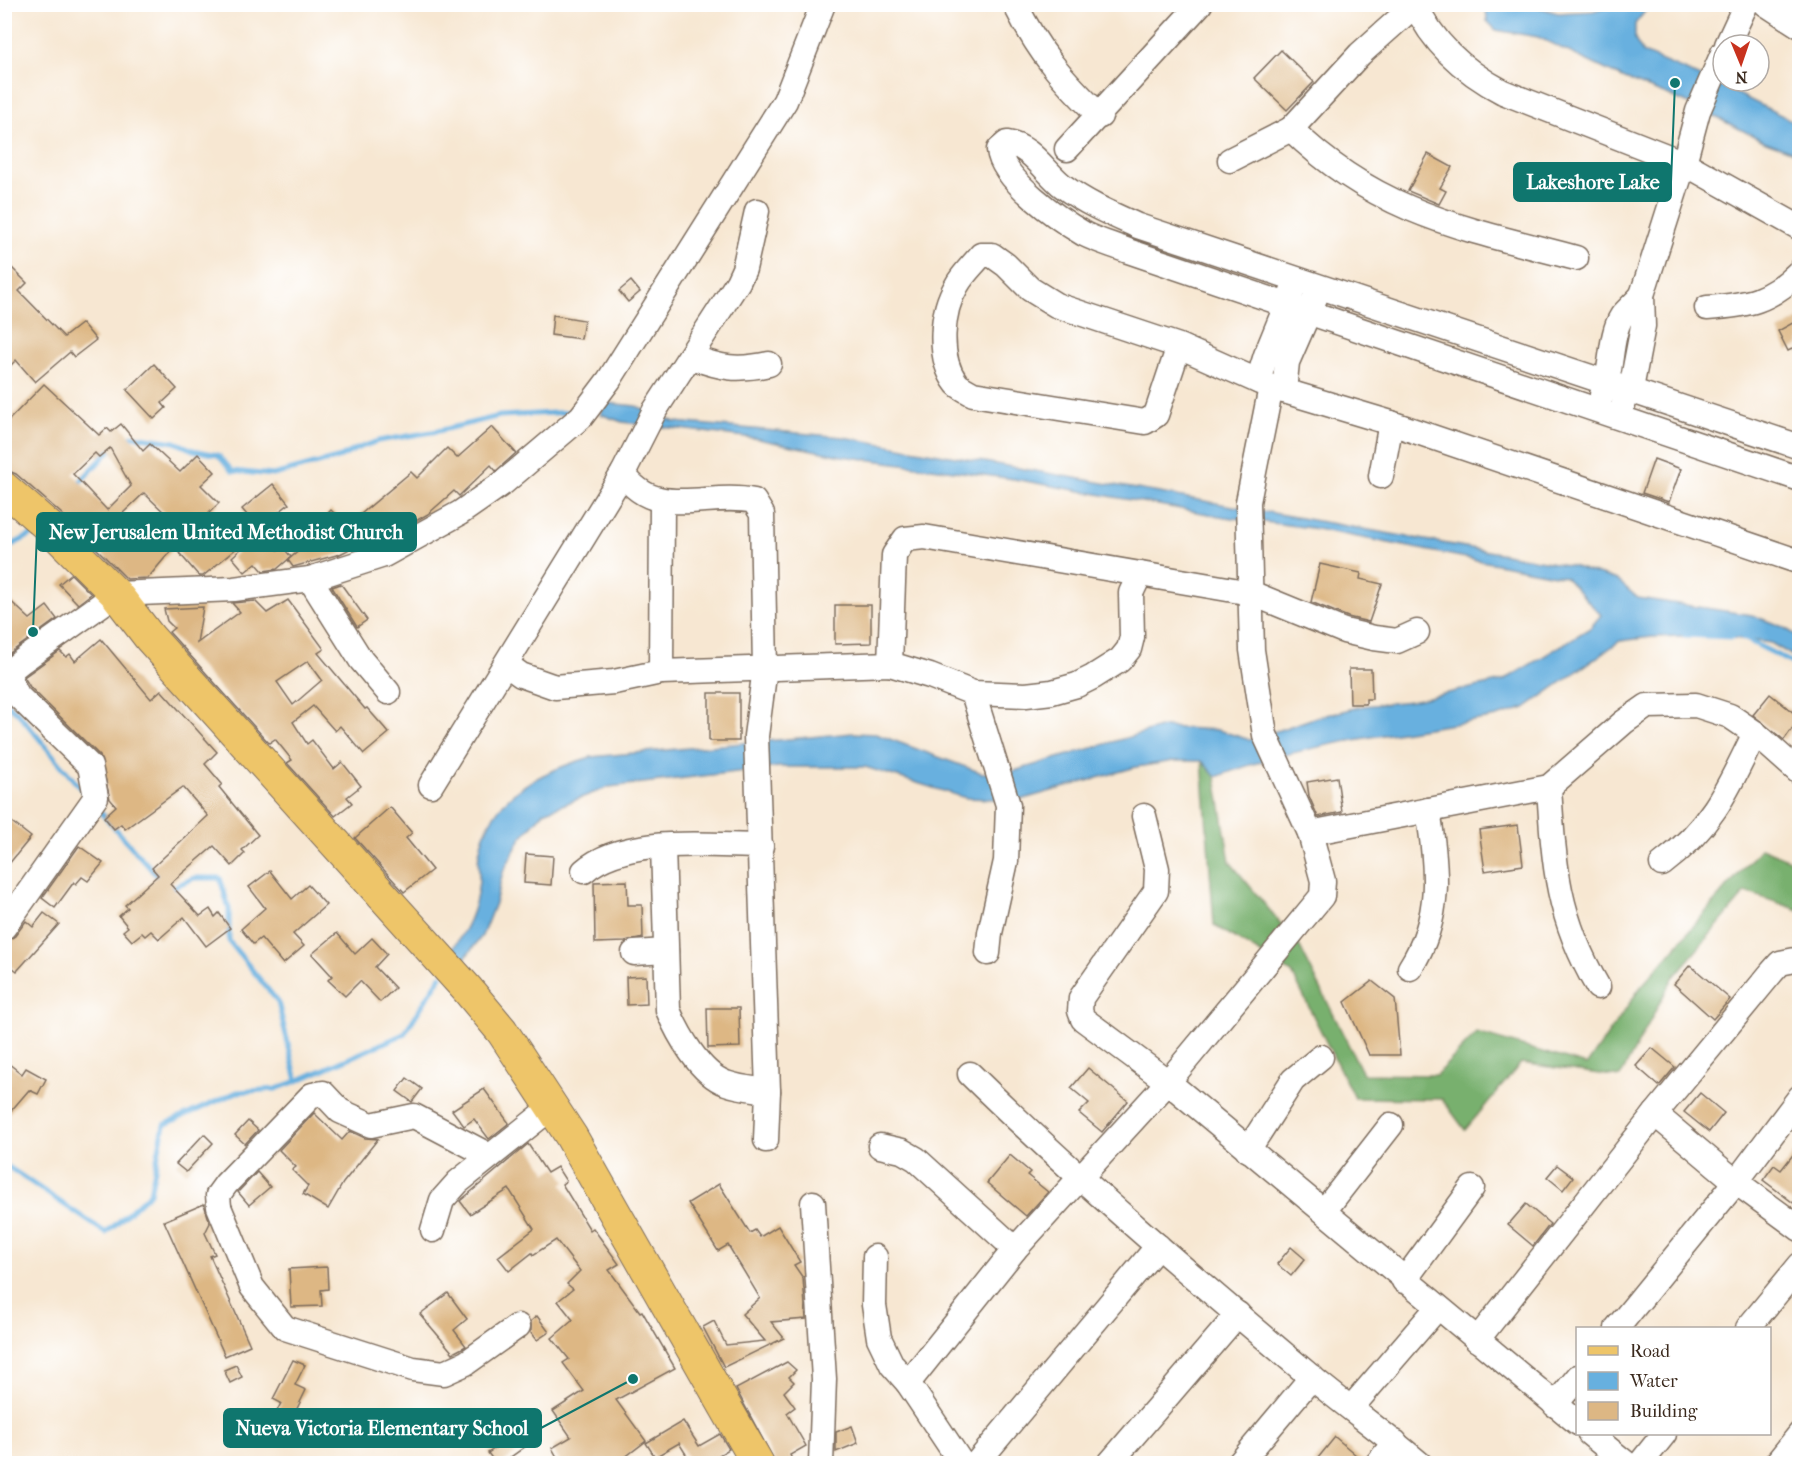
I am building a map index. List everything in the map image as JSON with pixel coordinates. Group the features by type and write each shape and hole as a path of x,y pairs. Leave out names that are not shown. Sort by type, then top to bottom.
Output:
{"main road":[{"path":"15,497 50,528 116,594 150,638 433,950 502,1031 571,1136 758,1464"}],"street":[{"path":"4,927 96,797 90,766 18,696 9,679 12,669 116,594 225,590 310,579 384,555 460,513 503,483 586,410 609,380 785,101 823,4"},
{"path":"1015,4 1027,29 1056,72 1100,116"},
{"path":"1067,149 1100,116 1200,4"},
{"path":"1733,33 1746,4"},
{"path":"1766,4 1800,26"},
{"path":"1230,160 1291,129 1360,54 1415,5 1426,28 1449,54 1476,78 1503,92 1684,163 1800,228"},
{"path":"1607,411 1620,385 1643,326 1642,295 1698,111 1711,79"},
{"path":"1291,129 1330,165 1399,206 1437,221 1576,258"},
{"path":"1800,447 1620,385 1138,226 1096,208 1063,186 1037,160 1017,146 1007,143 999,150 1000,156 1016,180 1028,193 1085,234 1800,478"},
{"path":"431,784 507,666 623,473 655,410 691,357 744,269 757,211"},
{"path":"1179,346 1156,415 1145,422 973,393 958,386 949,369 944,339 947,308 957,284 981,255 992,255 1006,265 1030,289 1056,305 1179,346 1271,387 1391,423 1800,562"},
{"path":"1707,308 1760,300 1785,286 1800,271"},
{"path":"908,1383 1015,1249 1168,1082 1322,896 1323,881 1310,833 1265,735 1252,650 1247,529 1248,502 1271,387 1309,282"},
{"path":"691,357 723,369 746,369 769,364"},
{"path":"1381,476 1391,423"},
{"path":"623,473 631,486 662,502 739,498 754,501 762,514 765,668 756,736 768,1091 766,1140"},
{"path":"661,672 662,502"},
{"path":"890,664 894,555 905,539 924,537 1251,593 1344,631 1374,638 1397,641 1417,632"},
{"path":"507,666 521,675 555,687 614,682 661,672 890,664 930,676 973,693 1026,695 1052,692 1077,685 1120,660 1129,649 1132,637 1131,593 1140,574"},
{"path":"310,579 361,660 388,692"},
{"path":"973,693 1008,805 1006,861 990,933 988,953"},
{"path":"1310,833 1550,787 1624,722 1647,706 1696,705 1730,716 1755,733 1800,773"},
{"path":"1662,864 1686,847 1711,818 1731,784 1755,733"},
{"path":"1550,787 1555,869 1565,918 1598,987"},
{"path":"1410,968 1419,955 1428,930 1435,897 1437,864 1428,810"},
{"path":"1144,816 1157,869 1156,891 1082,998 1080,1011 1083,1019 1168,1082 1324,1211 1404,1281 1576,1421"},
{"path":"584,871 594,862 624,850 663,846 761,846"},
{"path":"663,846 668,1010 684,1045 724,1083 768,1091"},
{"path":"634,953 666,951"},
{"path":"1477,1340 1654,1114 1780,963 1800,959"},
{"path":"1248,1150 1293,1080 1321,1057"},
{"path":"970,1074 1080,1178 1158,1246 1312,1377 1420,1464"},
{"path":"490,1156 414,1116 380,1124 358,1121 340,1112 322,1093 318,1092 312,1095 226,1184 219,1195 219,1207 252,1287 285,1328 413,1369 444,1373 466,1363 518,1326"},
{"path":"1619,1327 1736,1182 1800,1097"},
{"path":"433,1230 442,1200 458,1182 552,1107"},
{"path":"1654,1114 1736,1182 1800,1230"},
{"path":"1324,1211 1391,1125"},
{"path":"880,1146 902,1151 916,1159 1015,1249"},
{"path":"1404,1281 1472,1188"},
{"path":"813,1203 824,1379 821,1464"},
{"path":"976,1464 1158,1246"},
{"path":"875,1257 874,1305 879,1338 892,1365 908,1383 962,1464"},
{"path":"1751,1327 1800,1265"},
{"path":"1351,1408 1438,1307"},
{"path":"1108,1464 1238,1314"},
{"path":"1239,1464 1312,1377"},
{"path":"1555,1405 1576,1379"},
{"path":"1776,1464 1800,1434"},
{"path":"1591,1435 1627,1464"},
{"path":"1640,1464 1663,1435"},
{"path":"1377,1464 1395,1442"}],"green space":[{"path":"1202,761 1216,777 1230,862 1300,947 1363,1074 1436,1075 1477,1033 1587,1065 1640,988 1761,848 1799,864 1799,910 1746,892 1673,978 1620,1077 1521,1063 1465,1130 1442,1099 1354,1098 1292,973 1214,925"}],"water":[{"path":"1486,5 1531,5 1558,13 1593,11 1612,5 1650,5 1635,24 1635,40 1643,53 1711,82 1711,93 1736,93 1799,124 1799,154 1766,142 1685,102 1625,79 1538,37 1496,30 1487,21"},
{"path":"607,403 636,406 675,422 843,437 1572,566 1617,580 1638,598 1752,615 1783,627 1799,637 1799,660 1771,643 1711,635 1652,637 1620,641 1525,708 1497,717 1319,747 1284,755 1216,777 1202,761 1174,761 1136,767 1020,800 966,798 865,767 779,767 609,787 544,812 521,838 503,872 495,903 482,936 458,967 449,953 466,928 476,901 479,854 494,816 505,801 536,779 553,770 591,757 853,733 876,734 982,773 1014,771 1163,727 1218,730 1250,740 1314,718 1363,706 1411,701 1503,681 1590,628 1601,615 1565,577 1311,528 1225,517 1014,479 842,456 753,438 622,422 600,414"}],"building":[{"path":"1281,50 1314,82 1287,110 1254,78"},
{"path":"1428,154 1452,167 1440,188 1446,191 1439,204 1408,191"},
{"path":"4,260 27,283 19,291 64,337 82,323 96,340 74,357 70,352 35,382 16,360 4,372"},
{"path":"631,281 640,292 628,302 619,291"},
{"path":"553,315 584,320 581,339 551,335"},
{"path":"1800,319 1800,345 1788,351 1778,331"},
{"path":"154,364 177,389 162,403 166,408 154,419 127,390"},
{"path":"44,384 99,435 107,428 111,432 121,424 143,451 150,444 180,472 198,454 215,472 201,485 219,503 209,513 238,547 203,576 199,576 174,547 148,578 127,579 62,514 16,474 4,469 4,425","holes":["110,448 131,486 107,510 73,474 95,453 99,457","144,493 169,517 148,538 122,514"]},
{"path":"492,427 516,453 496,471 491,465 459,496 454,491 428,514 384,539 372,524 348,550 340,554 293,567 288,560 319,534 314,528 331,510 345,524 347,522 349,524 411,472 417,478 447,448 457,458"},
{"path":"1654,459 1681,469 1669,502 1642,493"},
{"path":"273,484 289,504 258,528 242,509"},
{"path":"261,531 278,550 282,546 291,557 277,569 263,571 256,563 245,572 232,557"},
{"path":"1320,564 1361,573 1360,579 1382,584 1369,622 1348,617 1311,602"},
{"path":"71,574 91,594 78,604 59,584"},
{"path":"341,584 367,620 357,627 332,587"},
{"path":"4,595 30,619 47,606 57,619 4,657"},
{"path":"288,600 324,649 318,653 365,709 367,708 389,733 364,754 340,726 335,731 313,706 293,722 307,744 312,740 334,769 342,762 361,786 347,797 352,803 335,816 287,763 292,760 275,739 269,743 169,632 174,628 167,621 164,609 203,607 197,643 240,612 232,603 255,601 267,613","holes":["308,661 322,680 293,705 277,682"]},
{"path":"835,605 871,605 871,643 835,644"},
{"path":"101,639 151,699 161,690 217,752 205,764 222,784 219,787 258,835 242,850 245,853 232,866 214,846 170,884 200,916 210,909 215,917 219,913 230,928 206,946 184,917 159,939 151,931 145,936 142,933 132,941 123,931 128,927 119,916 128,908 125,905 158,875 152,868 208,816 183,787 125,829 121,824 114,829 104,817 116,806 110,799 100,756 30,687 24,677 60,651 66,657 70,654 75,661"},
{"path":"1349,669 1371,669 1372,699 1366,699 1366,704 1350,704"},
{"path":"709,693 739,693 739,741 709,741"},
{"path":"1770,694 1800,718 1784,740 1753,715"},
{"path":"1337,777 1342,812 1318,817 1309,796 1307,782"},
{"path":"390,807 412,833 406,838 432,870 404,892 355,838"},
{"path":"4,816 31,837 4,870"},
{"path":"1518,825 1523,865 1485,871 1479,830"},
{"path":"79,846 103,863 88,881 82,877 76,884 74,882 55,908 42,898"},
{"path":"526,854 553,856 551,885 524,883"},
{"path":"270,871 292,899 308,885 326,905 293,934 304,946 283,964 261,938 253,944 241,929 265,908 249,887"},
{"path":"627,881 628,905 642,905 643,938 625,942 595,943 594,882"},
{"path":"44,913 59,924 17,971 4,961 4,943 15,936 26,921 33,927"},
{"path":"337,933 355,954 372,938 387,954 375,967 395,988 380,1002 360,981 345,996 328,980 332,976 312,954"},
{"path":"1690,965 1730,999 1713,1019 1674,984"},
{"path":"646,976 647,1004 627,1005 626,977"},
{"path":"1372,981 1395,999 1400,1055 1369,1055 1345,1002"},
{"path":"707,1008 739,1008 740,1047 708,1048"},
{"path":"1652,1048 1675,1067 1659,1086 1636,1066"},
{"path":"4,1060 22,1074 26,1068 46,1079 38,1094 29,1090 4,1119"},
{"path":"1088,1068 1128,1101 1102,1132 1079,1113 1089,1103 1071,1088"},
{"path":"407,1078 422,1089 412,1102 397,1091"},
{"path":"484,1089 509,1123 489,1139 474,1119 464,1126 452,1110"},
{"path":"1700,1093 1724,1113 1709,1132 1684,1112"},
{"path":"314,1113 342,1140 350,1131 365,1138 378,1139 343,1183 328,1209 303,1194 308,1186 292,1170 296,1167 279,1150"},
{"path":"248,1121 258,1130 245,1144 235,1135"},
{"path":"204,1134 213,1143 186,1172 176,1164"},
{"path":"528,1144 547,1173 557,1167 566,1181 562,1184 590,1230 593,1228 619,1264 609,1270 640,1312 642,1311 675,1368 616,1400 646,1441 616,1464 561,1464 552,1448 571,1437 553,1411 584,1391 563,1363 569,1359 552,1338 573,1320 558,1301 573,1289 567,1284 580,1271 556,1240 533,1255 532,1253 509,1271 498,1257 534,1229 509,1189 470,1214 460,1201"},
{"path":"1800,1146 1800,1208 1763,1180 1774,1165 1781,1170"},
{"path":"1010,1155 1030,1172 1027,1175 1048,1192 1026,1216 987,1183"},
{"path":"1557,1165 1573,1177 1563,1190 1547,1177"},
{"path":"257,1172 270,1187 249,1205 238,1192"},
{"path":"719,1184 750,1233 755,1230 760,1237 778,1226 800,1262 794,1265 803,1278 806,1319 771,1322 784,1338 724,1367 703,1327 714,1321 726,1345 765,1341 742,1314 760,1298 728,1245 718,1251 688,1203"},
{"path":"204,1204 210,1223 205,1233 215,1254 210,1256 250,1345 225,1356 164,1221"},
{"path":"1526,1204 1550,1224 1533,1246 1508,1225"},
{"path":"1291,1247 1305,1259 1291,1276 1277,1264"},
{"path":"327,1267 328,1289 321,1290 322,1306 291,1307 289,1269"},
{"path":"448,1293 467,1319 454,1330 466,1346 453,1353 420,1314"},
{"path":"537,1316 549,1332 537,1340 531,1332 531,1321"},
{"path":"293,1360 305,1365 295,1385 306,1390 290,1423 275,1415 281,1403 273,1399"},
{"path":"787,1362 796,1370 789,1377 794,1382 784,1392 795,1407 787,1413 806,1446 790,1455 794,1464 776,1464 736,1389"},
{"path":"236,1365 242,1377 230,1383 224,1370"},
{"path":"683,1421 699,1446 720,1434 729,1449 719,1455 724,1464 692,1464 679,1443 655,1457 646,1443"},
{"path":"852,1426 858,1443 836,1452 836,1432"},
{"path":"524,1429 533,1441 501,1464 496,1464 488,1453"},
{"path":"1335,1437 1363,1461 1363,1464 1313,1464"}],"waterway":[{"path":"125,438 134,436 175,442 193,450 218,455 232,471 273,475 341,457 378,441 438,431 500,416 573,412"},
{"path":"76,486 115,445"},
{"path":"4,549 37,532"},
{"path":"1685,635 1732,637"},
{"path":"1742,637 1800,667"},
{"path":"4,701 17,712 86,795"},
{"path":"96,807 161,880"},
{"path":"167,887 169,889 194,878 220,878 229,909 229,941 278,1002 297,1081"},
{"path":"4,1164 106,1233 150,1193 164,1125 237,1092 276,1089 404,1034 441,976"}],"place":[{"name":"Lakeshore Lake","path":"1675,83"},
{"name":"New Jerusalem United Methodist Church","path":"33,632"},
{"name":"Nueva Victoria Elementary School","path":"633,1379"}]}
